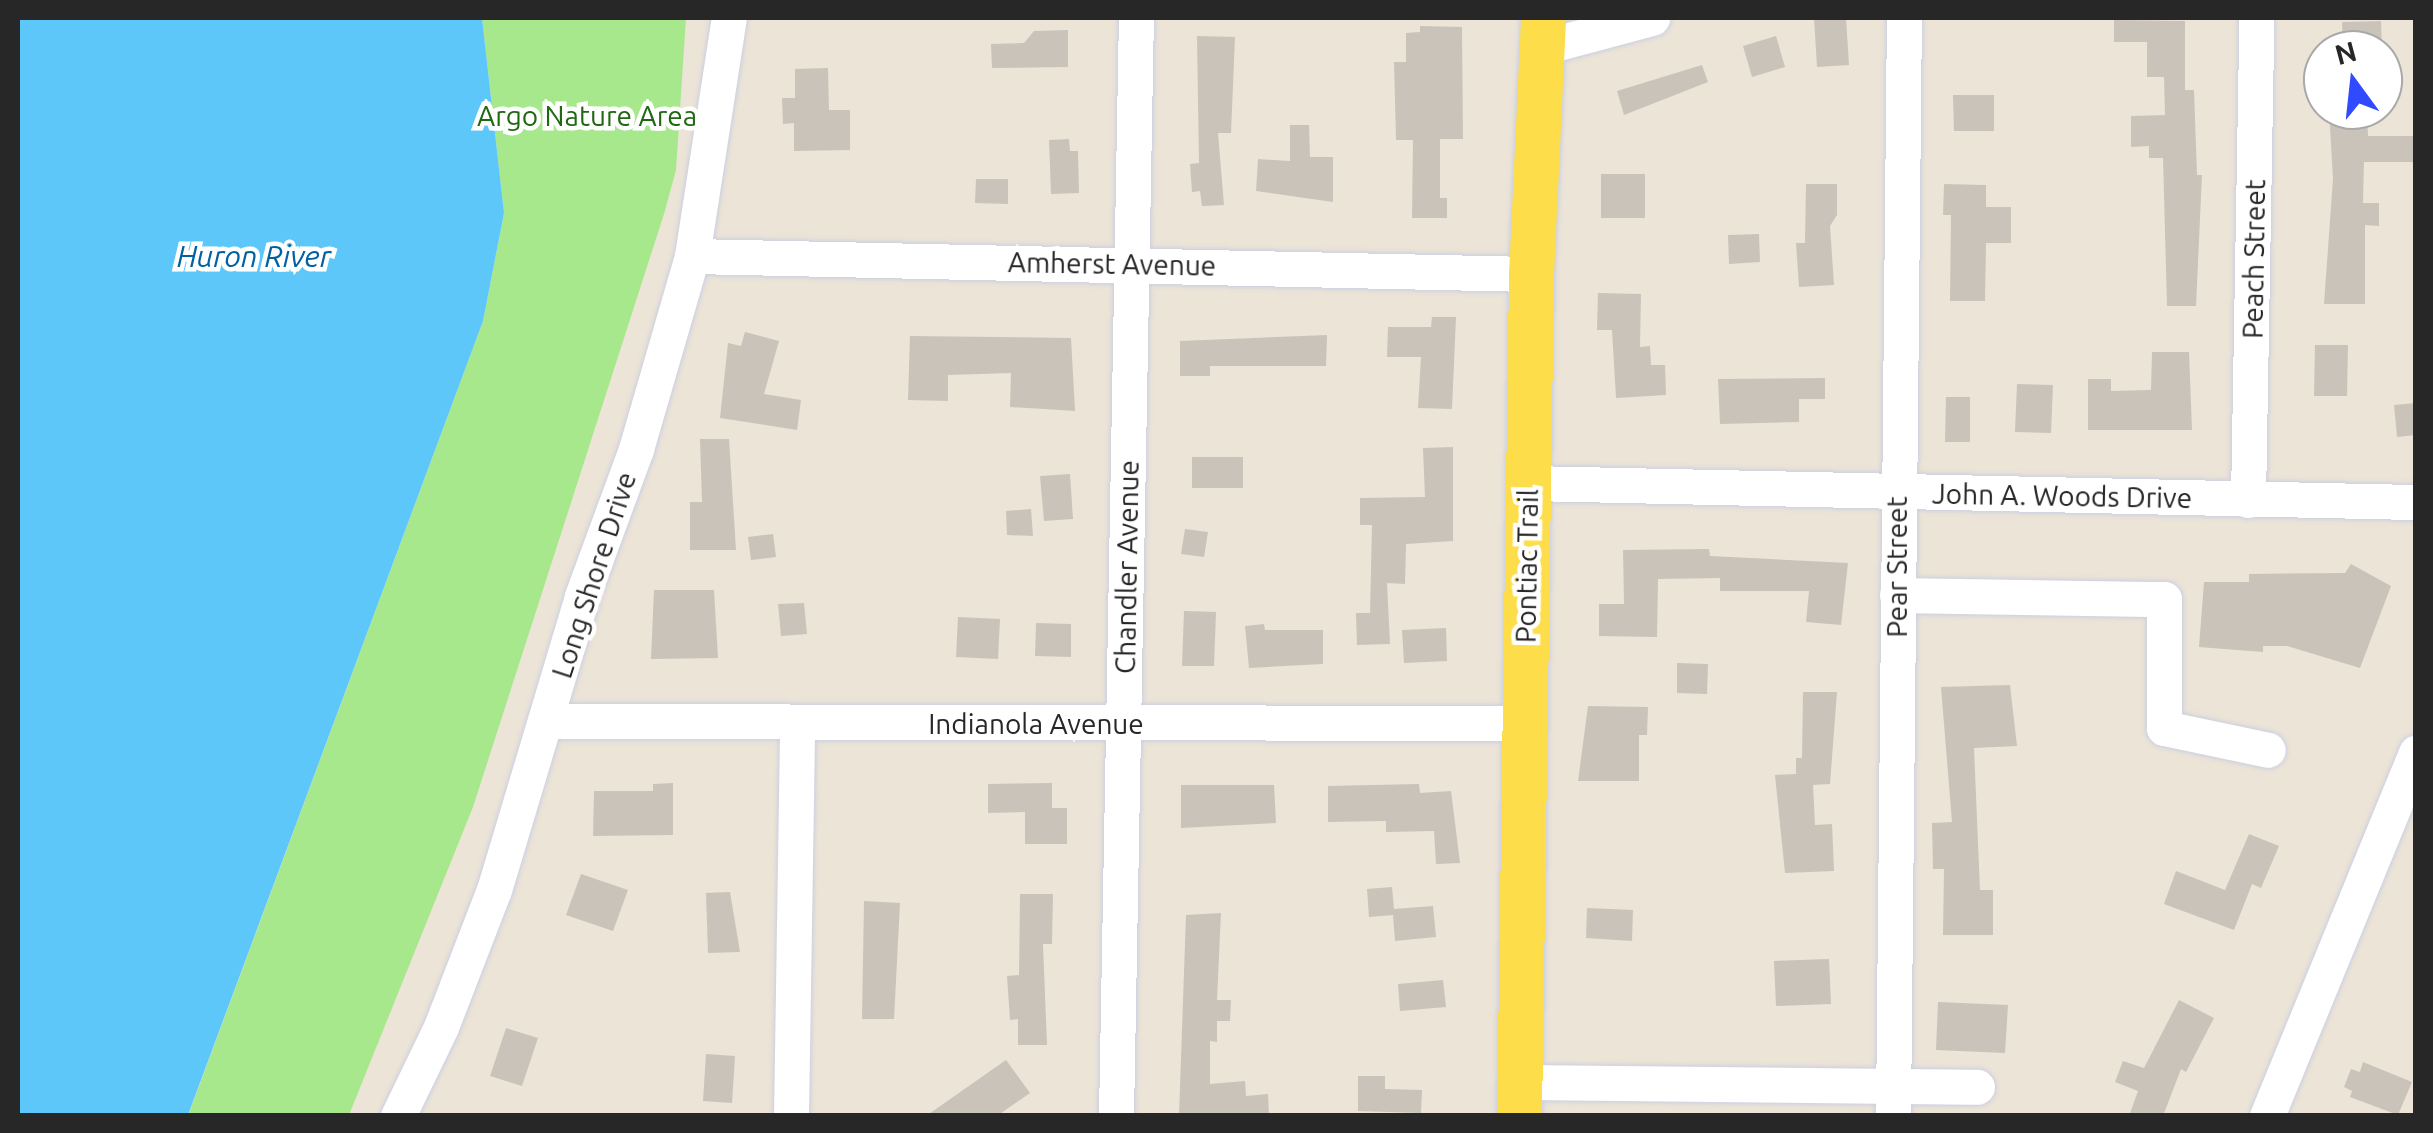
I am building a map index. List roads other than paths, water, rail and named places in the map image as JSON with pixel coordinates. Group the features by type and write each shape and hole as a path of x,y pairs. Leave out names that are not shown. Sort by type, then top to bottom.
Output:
{"main road":[{"name":"Pontiac Trail","path":"1519,1098 1531,274 1543,32"}],"street":[{"name":"Long Shore Drive","path":"398,1116 487,907 692,256 728,18"},
{"name":"Chandler Avenue","path":"1113,1113 1136,18"},
{"path":"1543,32 1652,18"},
{"name":"Pear Street","path":"1894,1100 1904,18"},
{"name":"Peach Street","path":"2248,500 2256,18"},
{"name":"Amherst Avenue","path":"692,256 1531,274"},
{"name":"John A. Woods Drive","path":"1529,483 2416,502"},
{"path":"1897,596 2164,598 2164,728 2268,750"},
{"name":"Indianola Avenue","path":"548,721 1525,724"},
{"path":"791,1116 797,723"},
{"path":"2266,1116 2416,752"},
{"path":"1519,1098 1894,1100 1977,1088"}],"water":[{"name":"Huron River","path":"18,18 482,18 504,213 483,321 188,1115 18,1115"}],"park label":[{"name":"Argo Nature Area","path":"587,116"}]}
